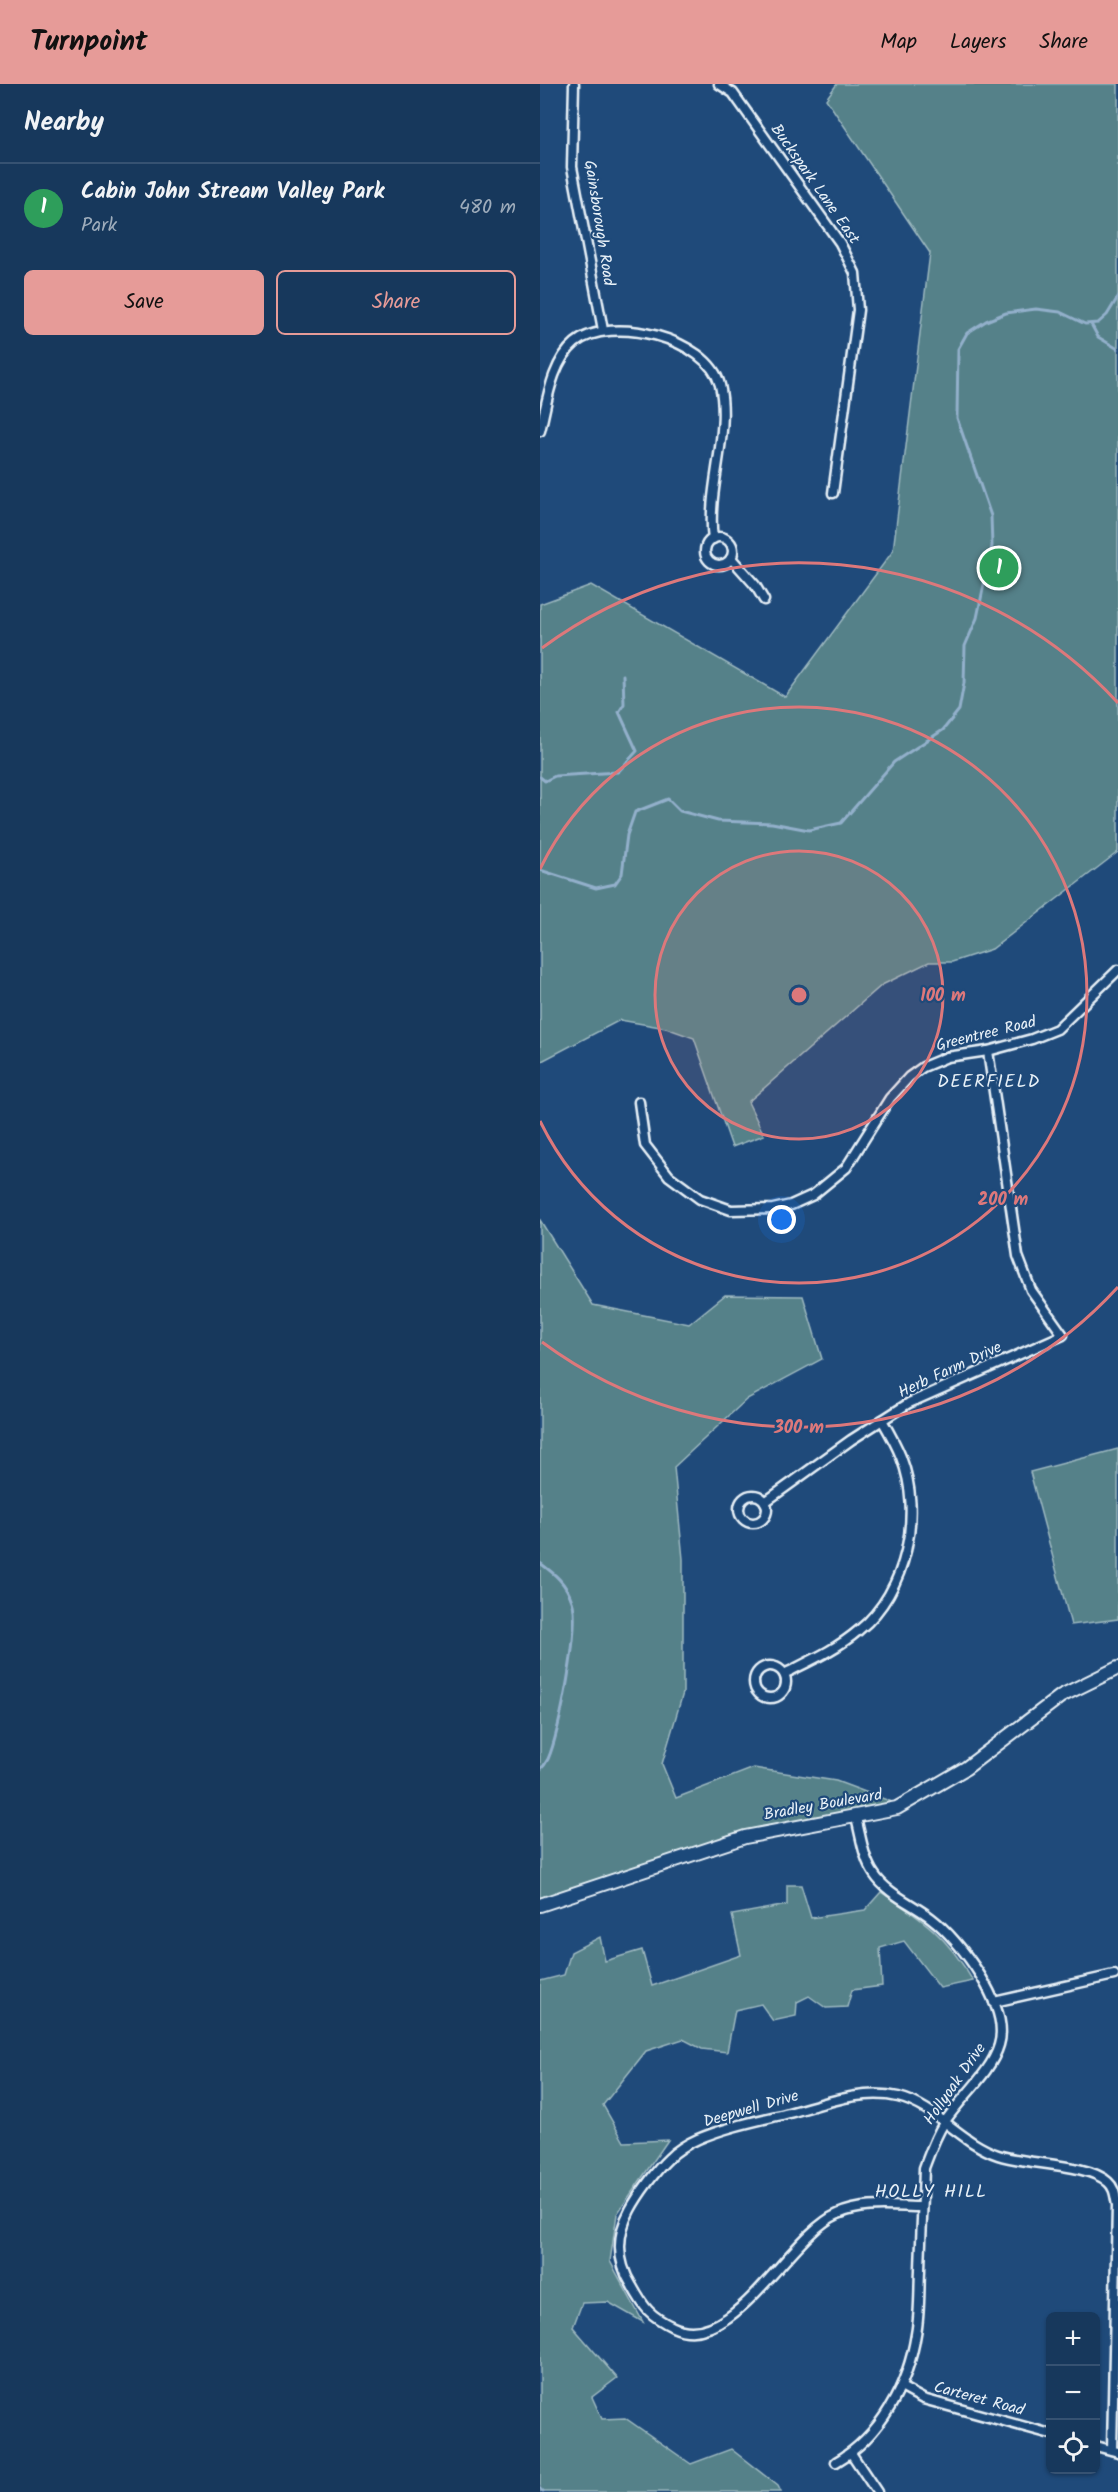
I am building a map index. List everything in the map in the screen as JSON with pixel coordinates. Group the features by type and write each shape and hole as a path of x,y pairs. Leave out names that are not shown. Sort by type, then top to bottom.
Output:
{"main road":[{"name":"Bradley Boulevard","path":"540,1905 745,1837 856,1818 897,1808 966,1768 1061,1696 1118,1668"}],"street":[{"name":"Gainsborough Road","path":"574,84 572,167 603,330"},
{"name":"Buckspark Lane East","path":"719,84 733,93 840,243 855,273 858,310 833,493"},
{"path":"540,431 558,365 573,344 586,336 603,330 633,332 678,342 693,350 711,369 719,383 723,411 710,521 713,539"},
{"path":"721,538 729,542 733,550 731,558 721,565 709,561 705,549 713,539 721,538"},
{"path":"731,558 755,585 764,600"},
{"name":"Greentree Road","path":"639,1102 645,1144 669,1176 699,1199 731,1210 773,1209 791,1205 813,1196 840,1174 890,1098 909,1077 923,1067 947,1057 988,1051 1032,1040 1058,1029 1118,970"},
{"name":"Herb Farm Drive","path":"765,1502 851,1440 909,1403 1064,1335 1031,1290 1018,1256 988,1051"},
{"path":"784,1674 832,1650 861,1629 882,1604 903,1563 910,1530 910,1497 902,1458 882,1420"},
{"name":"Hollyoak Drive","path":"836,2462 851,2453 879,2425 901,2387 911,2360 917,2331 924,2168 932,2144 944,2122 994,2058 1001,2035 994,2002 974,1966 949,1934 933,1919 886,1887 875,1875 865,1852 856,1818"},
{"path":"994,2002 1114,1974"},
{"name":"Deepwell Drive","path":"922,2207 866,2206 839,2213 825,2221 806,2236 736,2313 712,2328 690,2331 678,2329 656,2319 644,2308 626,2276 619,2254 620,2235 633,2206 669,2158 697,2139 858,2096 880,2094 900,2097 944,2122 977,2146 996,2155 1093,2172 1108,2181 1114,2189 1117,2205 1115,2451"},
{"name":"Carteret Road","path":"901,2387 923,2399 1046,2433"},
{"path":"1100,2447 1115,2451"},
{"path":"851,2453 877,2492"}],"green space":[{"path":"837,84 1118,84 1118,852 992,949 952,962 929,962 882,985 748,1102 764,1135 732,1147 694,1038 666,1028 620,1020 540,1062 540,604 591,585 785,697 893,551 930,253 826,99"},
{"path":"540,1220 593,1305 689,1324 725,1295 803,1296 822,1359 747,1399 674,1467 683,1559 683,1693 662,1764 676,1798 754,1768 836,1781 895,1803 782,1825 540,1904"},
{"path":"1118,1449 1118,1619 1071,1625 1030,1472"},
{"path":"787,1885 801,1885 811,1918 865,1910 881,1892 910,1911 944,1940 973,1981 940,1988 904,1941 880,1948 882,1986 852,1990 847,2007 826,2008 809,1996 797,2002 796,2016 773,2021 761,2004 735,2010 727,2052 702,2049 683,2039 646,2051 603,2105 624,2142 668,2140 617,2214 610,2261 643,2322 608,2302 582,2303 573,2327 617,2378 592,2397 602,2419 625,2418 691,2464 731,2449 778,2486 781,2492 540,2492 540,1981 564,1975 571,1952 600,1937 605,1961 642,1950 652,1986 741,1955 732,1915 787,1905"}],"waterway":[{"path":"540,870 596,888 615,884 622,874 627,835 635,812 668,799 680,811 718,821 772,823 809,830 841,823 894,762 943,730 959,710 964,683 965,646 977,618 992,546 991,516 957,418 958,349 967,333 986,321 1006,313 1036,309 1060,312 1085,324 1098,323 1107,315 1118,297"},
{"path":"1091,324 1098,337 1118,349"},
{"path":"540,777 545,781 555,776 618,772 637,751 619,712 624,704 623,675"},
{"path":"540,1563 563,1584 570,1595 574,1613 574,1632 563,1705 553,1747 540,1770"},
{"path":"540,2489 543,2492"}],"place":[{"name":"Cabin John Stream Valley Park","path":"999,568"}],"district":[{"name":"DEERFIELD","path":"989,1082"},
{"name":"HOLLY HILL","path":"931,2192"}]}
